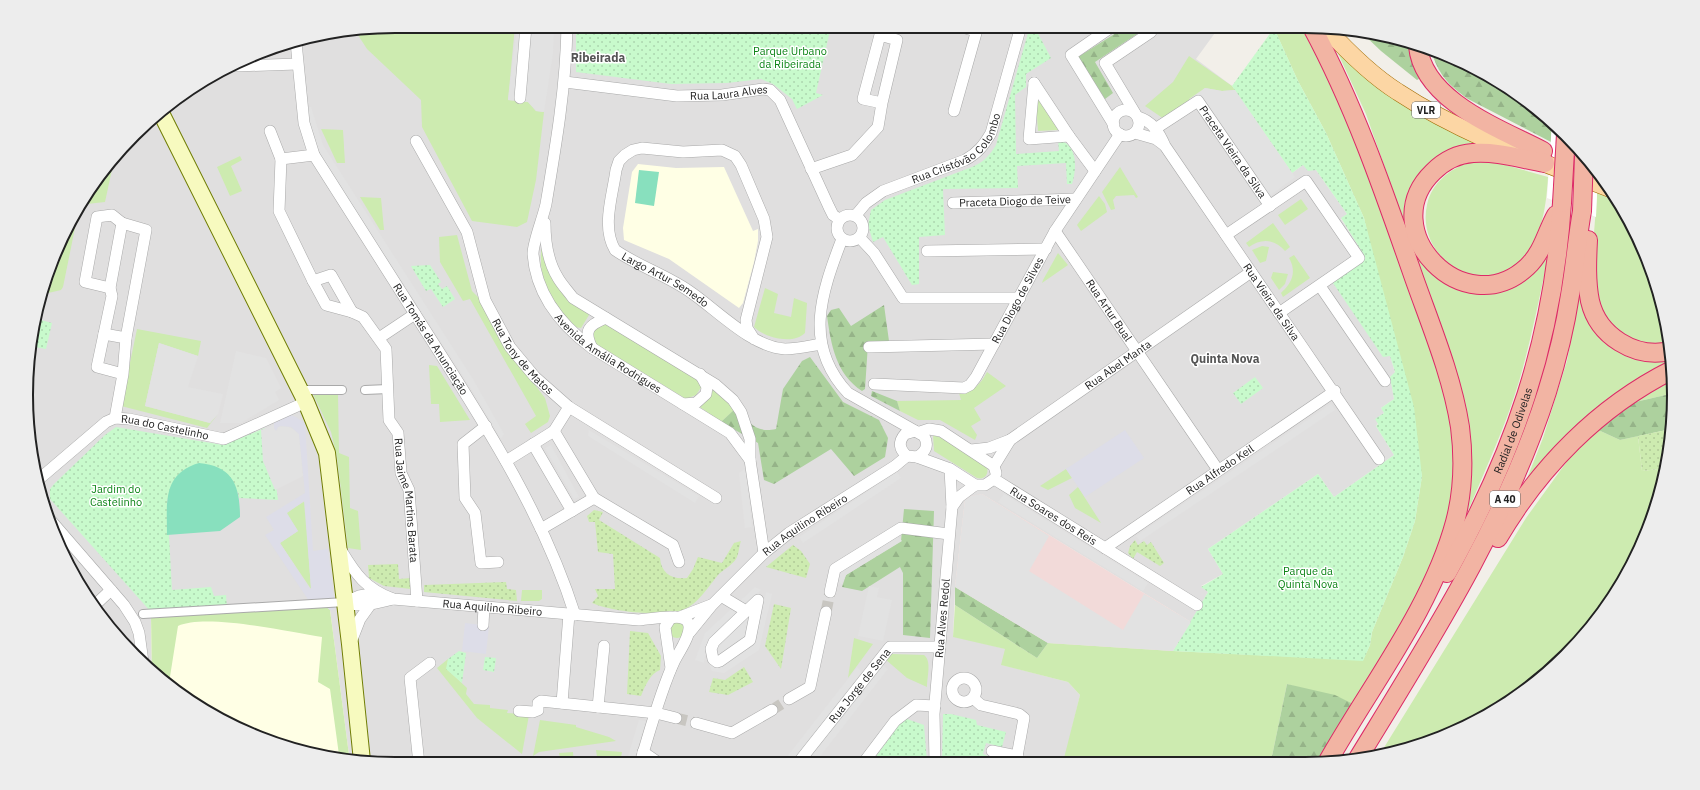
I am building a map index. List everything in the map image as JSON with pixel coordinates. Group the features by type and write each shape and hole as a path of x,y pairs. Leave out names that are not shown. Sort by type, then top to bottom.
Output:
{"highway":[{"path":"1315,33 1353,111 1379,177 1450,386 1460,427 1462,449 1460,498 1455,520 1437,572 1406,629 1331,756"},
{"path":"1420,52 1424,66 1431,78 1445,94 1486,122 1544,157"},
{"name":"Radial de Odivelas","path":"1339,755 1405,648 1475,521 1506,454 1529,392 1546,327 1558,251 1565,144"},
{"path":"1544,157 1473,153 1449,160 1430,175 1419,192 1414,216 1415,229 1420,243 1434,265 1451,277 1473,284 1484,285 1502,282 1519,274 1535,259 1543,247 1562,203"},
{"name":"Radial de Odivelas","path":"1362,752 1462,583 1501,508 1523,459 1547,392 1560,344 1571,288 1582,211 1584,164"},
{"path":"1582,211 1588,233 1587,268 1589,292 1591,302 1600,323 1614,338 1633,349 1651,353 1664,352"},
{"path":"1365,752 1418,678 1504,528 1540,477 1565,449 1596,420 1632,394 1666,374"}],"main road":[{"name":"VLR","path":"1332,34 1367,69 1415,103 1452,124 1544,157 1588,170"},
{"name":"VLR","path":"1347,36 1375,63 1438,106 1508,138 1598,183"},
{"path":"163,117 303,396 327,453 350,644 361,755"}],"street":[{"path":"520,98 525,33"},
{"name":"Avenida Amália Rodrigues","path":"567,33 565,82 545,206 533,253 540,289 562,323 592,348 730,433 750,460"},
{"path":"954,112 976,33"},
{"name":"Rua Cristóvão Colombo","path":"856,215 873,197 976,155 985,145 992,133 1019,33"},
{"path":"1102,33 1071,54 1117,130 1127,136 1135,133 1139,126 1137,115 1105,63 1150,33"},
{"path":"811,169 852,155 878,127 882,103 897,40 880,35 863,99 882,103"},
{"name":"Rua Tomás da Anunciação","path":"296,47 304,123 314,155 486,426 506,461 541,529 563,577 572,614"},
{"path":"245,66 297,64"},
{"name":"Rua Laura Alves","path":"565,82 677,96 699,97 764,89 770,90 780,100 828,207 833,215 840,219"},
{"path":"1069,136 1029,139 1034,83 1069,136 1095,171"},
{"name":"Praceta Vieira da Silva","path":"1156,129 1198,101 1270,206"},
{"name":"Rua Diogo de Silves","path":"874,384 964,388 970,385 976,377 1020,298 1055,231 1095,171 1117,130 1114,120 1118,113 1127,110 1137,115"},
{"name":"Rua Vieira da Silva","path":"1137,115 1147,120 1156,129 1165,146 1334,391 1379,459"},
{"name":"Rua Jaime Martins Barata","path":"270,131 281,159 279,211 312,281 326,305 352,312 363,318 386,349 390,420 398,434 401,473 410,490 417,601"},
{"name":"Rua Vieira da Silva","path":"1135,133 1156,139 1165,146"},
{"name":"Rua Tony de Matos","path":"416,141 467,232 485,300 510,348 535,377 569,408 716,498"},
{"name":"Largo Artur Semedo","path":"754,339 747,328 746,320 766,246 766,226 738,160 728,152 722,150 683,152 642,148 633,150 625,155 619,161 616,170 608,225 610,242 615,250 689,291 754,339 766,345 783,349 821,344"},
{"path":"281,159 314,155"},
{"name":"Praceta Vieira da Silva","path":"1226,235 1306,181 1359,258 1279,313"},
{"name":"Praceta Diogo de Teive","path":"953,203 1076,199"},
{"name":"Avenida Amália Rodrigues","path":"545,206 545,237 557,277 573,298 700,374 733,400 741,412 750,439 750,460 764,553"},
{"path":"847,214 856,215 862,221 864,230 860,238 851,242 842,239 837,233 836,226 840,219 847,214"},
{"path":"110,288 85,282 97,217 112,215 122,223 146,230 126,338 123,374 114,418"},
{"path":"122,223 110,288 112,296 97,367 123,374"},
{"name":"Rua Artur Bual","path":"1055,231 1218,470"},
{"path":"860,238 874,253 903,298 1020,298"},
{"path":"842,239 823,300 819,322 821,344 828,364 839,383 848,393 917,432 926,440 927,446 925,450 912,456"},
{"path":"927,251 1046,249"},
{"name":"Rua Abel Manta","path":"994,466 1010,440 1251,272"},
{"path":"312,281 331,275 352,312"},
{"path":"1320,286 1385,381"},
{"path":"379,338 415,314"},
{"path":"592,348 588,340 587,333 592,324 606,318"},
{"path":"104,334 126,338"},
{"path":"869,346 994,344"},
{"path":"683,404 696,403 706,394 707,387 700,374"},
{"path":"365,390 388,389"},
{"path":"303,396 342,390"},
{"name":"Rua Alfredo Keil","path":"1105,548 1334,391"},
{"name":"Rua do Castelinho","path":"42,476 98,426 114,418 129,419 224,439 303,396"},
{"path":"506,461 554,431 569,408"},
{"path":"890,417 902,438 901,448 912,456 950,469 975,485 985,486 994,479 996,474 994,466 941,431 929,429 905,434 902,438"},
{"path":"486,426 463,444 466,498 475,513 481,562 498,562"},
{"path":"554,431 594,498 674,545 679,562"},
{"path":"971,450 989,448 1010,440"},
{"path":"533,444 572,511"},
{"name":"Rua Aquilino Ribeiro","path":"642,757 671,668 687,636 712,605 764,553 789,533 912,456"},
{"name":"Rua Alves Redol","path":"935,757 935,706 952,508 950,469"},
{"name":"Rua Soares dos Reis","path":"994,479 1197,605"},
{"path":"952,508 958,497 975,485"},
{"path":"541,529 594,498"},
{"path":"830,592 835,569 894,531 908,527 949,534"},
{"path":"61,533 124,605 135,622 139,633 142,654"},
{"name":"Rua Aquilino Ribeiro","path":"337,544 364,583 377,593 393,600"},
{"path":"98,602 110,590"},
{"name":"Rua Aquilino Ribeiro","path":"345,602 359,596 377,593"},
{"path":"721,596 746,612"},
{"name":"Rua Aquilino Ribeiro","path":"143,614 345,602 361,606 393,600 639,620 677,617 712,605"},
{"path":"758,600 750,640 717,662 713,659 712,646 746,612 758,600"},
{"path":"350,644 360,619 370,605"},
{"path":"483,625 484,607"},
{"path":"789,699 810,687 826,612"},
{"path":"562,703 572,614"},
{"path":"666,634 674,642 687,636 688,622 677,617 667,622 666,634 671,668"},
{"name":"Rua Aquilino Ribeiro","path":"639,620 666,634"},
{"path":"598,707 604,646"},
{"name":"Rua Jorge de Sena","path":"803,757 890,647 940,647"},
{"path":"418,757 410,678 430,664"},
{"path":"973,698 981,705 1019,714 1024,718 1017,757"},
{"path":"519,711 533,712 538,710 538,703 541,701 656,713 676,718"},
{"path":"868,757 895,721 916,705 935,706"},
{"path":"696,723 732,733 772,710"},
{"path":"992,751 1011,757"},
{"path":"644,752 651,757"}],"shaded area":[{"path":"395,33 1215,33 1196,59 1232,86 1292,173 1303,165 1316,170 1347,214 1341,219 1364,255 1358,266 1337,279 1390,355 1395,373 1390,377 1394,399 1381,408 1384,412 1376,426 1394,455 1334,497 1318,474 1208,549 1223,574 1201,586 1208,592 1191,622 982,494 965,500 955,587 953,636 1006,649 1002,665 1068,682 1080,695 1065,757 371,756 348,754 301,745 279,738 235,720 214,709 175,682 156,667 123,634 94,596 81,576 70,555 52,511 45,489 36,442 33,395 34,371 36,348 45,301 52,279 70,235 94,194 123,156 156,123 175,108 214,81 235,70 279,52 324,40 348,36"},
{"path":"516,33 554,33 553,53 544,112 536,111 528,102 508,100"},
{"path":"1205,88 1222,91 1235,90 1295,177 1260,203 1189,99"},
{"path":"306,107 311,107 323,145 473,379 504,434 501,439 468,384 328,168 315,144"},
{"path":"638,164 676,168 724,167 753,231 758,229 758,241 754,262 743,303 739,308 669,259 624,240 623,228 632,172"},
{"path":"159,343 198,356 188,387 223,394 218,414 210,423 145,406"},
{"path":"236,351 266,358 281,388 275,392 279,400 241,423 220,423"},
{"path":"1331,404 1335,410 1140,541 1136,536"},
{"path":"290,415 305,423 313,551 328,549 335,609 330,610 325,606 313,607 265,535 274,530 266,517 305,493 299,434 291,427 281,426 278,427 276,431 274,428 274,420","holes":["304,501 310,589 280,543 298,531 287,513"]},
{"path":"274,425 277,431 278,427 286,426 296,430 299,434 303,476 275,490 263,461 261,430"},
{"path":"589,430 699,496 695,503 588,436"},
{"path":"1125,430 1144,458 1085,497 1066,469"},
{"path":"551,445 579,497 574,499 545,448"},
{"path":"746,468 752,527 745,528 739,473"},
{"path":"897,472 901,478 803,543 799,537"},
{"path":"982,494 1191,622 1173,651 1048,643 955,587 965,500 971,496"},
{"path":"982,494 1049,536 1029,571 1123,630 1144,594 1191,622 1173,651 1048,643 955,587 965,500 971,496"},
{"path":"1004,494 1148,583 1143,591 998,502"},
{"path":"897,535 902,541 846,575 842,584 836,581 840,571"},
{"path":"869,586 879,588 877,597 892,600 883,641 858,636"},
{"path":"755,587 761,590 708,641 704,663 695,660 705,633"},
{"path":"766,592 772,594 759,650 724,673 712,671 709,663 720,666 754,637"},
{"path":"330,610 349,754 301,745 279,738 235,720 194,696 152,663 151,617"},
{"path":"747,616 751,619 744,642 715,657 714,650"},
{"path":"465,623 489,626 486,654 462,651"},
{"path":"882,664 888,669 820,757 810,757"},
{"path":"857,667 862,672 797,757 787,757"},
{"path":"639,720 646,721 635,757 628,757"}],"green space":[{"path":"395,33 514,33 508,100 528,102 536,111 544,112 536,180 527,222 517,227 472,221 422,127 421,100 367,49 358,35"},
{"name":"Parque Urbano da Ribeirada","path":"576,33 829,33 816,93 823,95 797,109 792,99 773,84 761,79 727,83 671,84 576,72"},
{"path":"1028,33 1038,33 1051,58 1026,74 1026,87 1015,95 1016,154 1059,151 1058,140 1065,142 1073,151 1075,171 1072,184 1067,184 1066,163 1017,166 1018,188 943,189 945,235 919,237 919,284 912,285 883,237 873,242 868,225 871,210 885,200 976,165 983,161 996,145"},
{"path":"1116,33 1138,33 1095,62 1113,93 1105,99 1078,57"},
{"name":"Parque da Quinta Nova","path":"1270,33 1276,33 1298,81 1326,133 1364,218 1414,407 1422,476 1415,521 1403,557 1372,632 1370,645 1363,661 1173,651 1208,592 1201,587 1223,574 1208,549 1318,474 1334,497 1394,455 1376,426 1378,424 1375,419 1384,413 1381,408 1394,399 1390,377 1395,372 1390,356 1383,357 1333,283 1358,265 1364,255 1341,218 1347,214 1316,170 1308,171 1303,165 1292,173 1232,86"},
{"path":"1276,33 1308,33 1333,78 1441,372 1450,420 1456,470 1451,508 1443,538 1418,596 1355,705 1287,684 1272,757 1064,757 1080,695 1068,682 1001,665 1005,649 953,637 955,605 1037,658 1048,643 1173,651 1363,660 1370,645 1372,632 1403,557 1415,521 1422,476 1364,218 1326,133 1298,81"},
{"path":"1368,39 1415,50 1425,76 1417,80"},
{"path":"1336,49 1478,143 1451,152 1409,214 1446,282 1458,289 1492,293 1505,289 1527,277 1548,258 1532,332 1517,388 1501,434 1466,516 1436,313 1366,114"},
{"path":"1189,56 1232,86 1235,90 1222,91 1205,88 1191,101 1164,119 1145,106 1173,82"},
{"path":"1434,58 1465,70 1506,94 1552,130 1551,142 1461,94 1449,84 1437,66"},
{"path":"1038,100 1041,101 1059,128 1058,130 1038,131 1036,102"},
{"path":"321,129 343,130 345,163 337,163"},
{"path":"240,156 242,160 231,166 242,191 230,196 217,167"},
{"path":"1472,161 1492,161 1548,177 1543,218 1533,244 1526,255 1516,265 1500,274 1479,276 1465,272 1453,266 1442,257 1434,246 1428,233 1426,219 1427,205 1433,190 1449,172"},
{"path":"1120,167 1138,197 1136,198 1134,195 1116,196 1113,200 1115,209 1111,210 1102,192"},
{"path":"112,170 105,202 88,204"},
{"path":"639,170 659,172 654,206 635,203"},
{"path":"1597,193 1609,198 1630,235 1648,279 1655,301 1663,343 1656,345 1641,344 1625,336 1611,323 1601,308 1596,290 1593,271"},
{"path":"1099,196 1105,204 1107,212 1081,231 1077,225"},
{"path":"360,197 381,198 384,230 380,230"},
{"path":"1301,199 1308,209 1285,225 1278,215"},
{"path":"1273,223 1290,247 1285,251 1277,244 1263,241 1249,247 1246,243"},
{"path":"76,224 63,287 61,290 47,293 61,256"},
{"path":"457,235 472,291 479,298 499,338 545,398 550,416 548,422 531,433 525,424 536,416 470,299 463,301 440,262 439,237"},
{"path":"542,238 543,246 589,315 581,328 574,326 561,314 547,288 541,268"},
{"path":"1262,246 1269,247 1266,261 1260,263 1252,250"},
{"path":"1058,253 1068,265 1042,283 1043,280"},
{"path":"1294,255 1310,278 1283,297 1281,293 1288,285 1293,273 1293,268 1289,258"},
{"path":"430,265 441,282 438,284 442,289 447,286 455,299 443,307 431,289 426,291 411,266"},
{"path":"1273,272 1288,274 1285,284 1279,290 1271,278"},
{"path":"765,288 778,294 774,313 791,317 794,298 807,303 805,333 800,337 794,339 779,339 765,334 754,327"},
{"path":"1579,297 1582,297 1590,321 1665,355 1666,368 1526,481 1543,438 1567,361"},
{"path":"884,305 889,341 868,344 865,389 862,391 846,376 836,358 830,338 827,316 831,310 839,308 851,326"},
{"path":"41,320 52,323 46,349 36,347"},
{"path":"604,323 697,377 702,386 696,395 686,399 596,344 592,338 593,330"},
{"path":"137,329 201,341 198,356 159,343 145,406 210,423 218,414 207,428 121,406"},
{"path":"810,357 843,402 879,420 888,438 885,457 854,476 831,449 774,484 764,480 758,443 721,422 736,408 749,422 758,428 763,430 776,429 783,389 802,361"},
{"path":"429,365 437,366 470,420 440,422 439,404 431,404"},
{"path":"987,372 1006,386 974,408 981,420 971,426 977,435 975,440 940,420 918,420 900,411 897,401 961,400 959,393 969,391 976,387"},
{"path":"1255,377 1263,388 1241,404 1233,393"},
{"path":"1666,382 1667,395 1631,403"},
{"path":"713,387 736,408 721,422 700,407 712,393"},
{"path":"872,391 897,401 900,411 871,396"},
{"path":"313,394 338,394 339,453 349,457 350,508 358,511 361,550 348,548 337,457 331,432"},
{"path":"1667,395 1665,430 1620,440 1596,429 1631,403"},
{"name":"Jardim do Castelinho","path":"116,427 223,445 265,428 270,439 278,500 239,498 238,492 167,499 172,590 211,587 214,596 226,595 227,608 152,613 50,499 50,489 54,484 105,435"},
{"path":"1596,429 1620,440 1638,436 1642,471 1659,469 1655,489 1639,534 1619,576 1606,596 1577,634 1561,651 1544,667 1506,696 1486,709 1444,729 1421,738 1383,748 1526,518 1573,453 1585,443"},
{"path":"1665,430 1659,469 1642,471 1638,436"},
{"path":"933,435 942,438 987,467 987,475 984,478 977,478 934,451"},
{"path":"199,463 220,468 227,473 236,487 240,506 240,517 220,531 167,535 167,501 173,482 178,474"},
{"path":"1066,469 1072,478 1048,490 1040,486"},
{"path":"1078,487 1101,523 1075,508 1069,495"},
{"path":"305,501 311,589 280,543 298,531 286,513"},
{"path":"904,509 934,511 930,638 903,635 903,573 900,567 862,591 842,587 846,575 901,541"},
{"path":"594,510 603,512 599,520 660,558 663,568 672,577 687,578 698,557 722,563 734,543 741,541 738,555 736,559 718,575 693,604 683,610 651,613 624,611 601,606 592,603 598,596 595,589 615,589 613,554 598,552 595,522 589,522 587,516"},
{"path":"1135,540 1138,545 1144,541 1147,545 1151,542 1164,563 1160,566 1137,552 1133,559 1128,553 1130,546"},
{"path":"793,545 801,551 810,564 806,578 766,567"},
{"path":"398,564 399,579 411,578 411,589 384,586 369,578 368,565"},
{"path":"506,582 507,589 516,590 517,601 424,592 424,585"},
{"path":"955,587 1048,643 1037,658 955,605"},
{"path":"522,590 542,590 542,599 539,601 521,601"},
{"path":"774,604 791,608 781,669 765,646"},
{"path":"325,606 330,610 349,754 339,752 330,689 318,682 322,637 227,622 191,623 178,626 170,678 152,663 151,617"},
{"path":"677,622 683,624 685,630 683,636 677,638 671,636 669,630 671,624"},
{"path":"630,631 648,633 661,656 660,670 653,674 646,684 641,696 627,694"},
{"path":"854,638 873,644 848,678"},
{"path":"459,651 466,653 462,683 446,669 448,659"},
{"path":"892,654 924,655 928,661 927,687 907,678 885,659"},
{"path":"485,657 496,658 494,672 483,670"},
{"path":"448,659 447,669 467,688 466,694 474,704 490,705 490,708 508,710 507,713 529,715 522,754 477,718 437,668"},
{"path":"744,667 753,682 728,695 709,692 713,678 725,680"},
{"path":"1287,684 1335,695 1355,705 1324,756 1272,757"},
{"path":"943,714 951,714 976,720 977,725 1006,732 1002,747 986,743 983,754 990,757 942,757"},
{"path":"904,718 924,725 927,757 876,757"},
{"path":"540,720 576,725 576,727 609,737 616,741 539,752 533,756"},
{"path":"596,750 622,752 621,757 597,757"},
{"path":"573,752 573,757 560,757 559,753"}],"pier":[{"path":"1552,130 1577,156 1598,183 1596,217 1547,198"}],"tunnel":[{"path":"826,612 830,592"},
{"path":"772,710 789,699"},
{"path":"676,718 696,723"}],"district":[{"name":"Ribeirada","path":"598,57"},
{"name":"Quinta Nova","path":"1225,358"}]}
